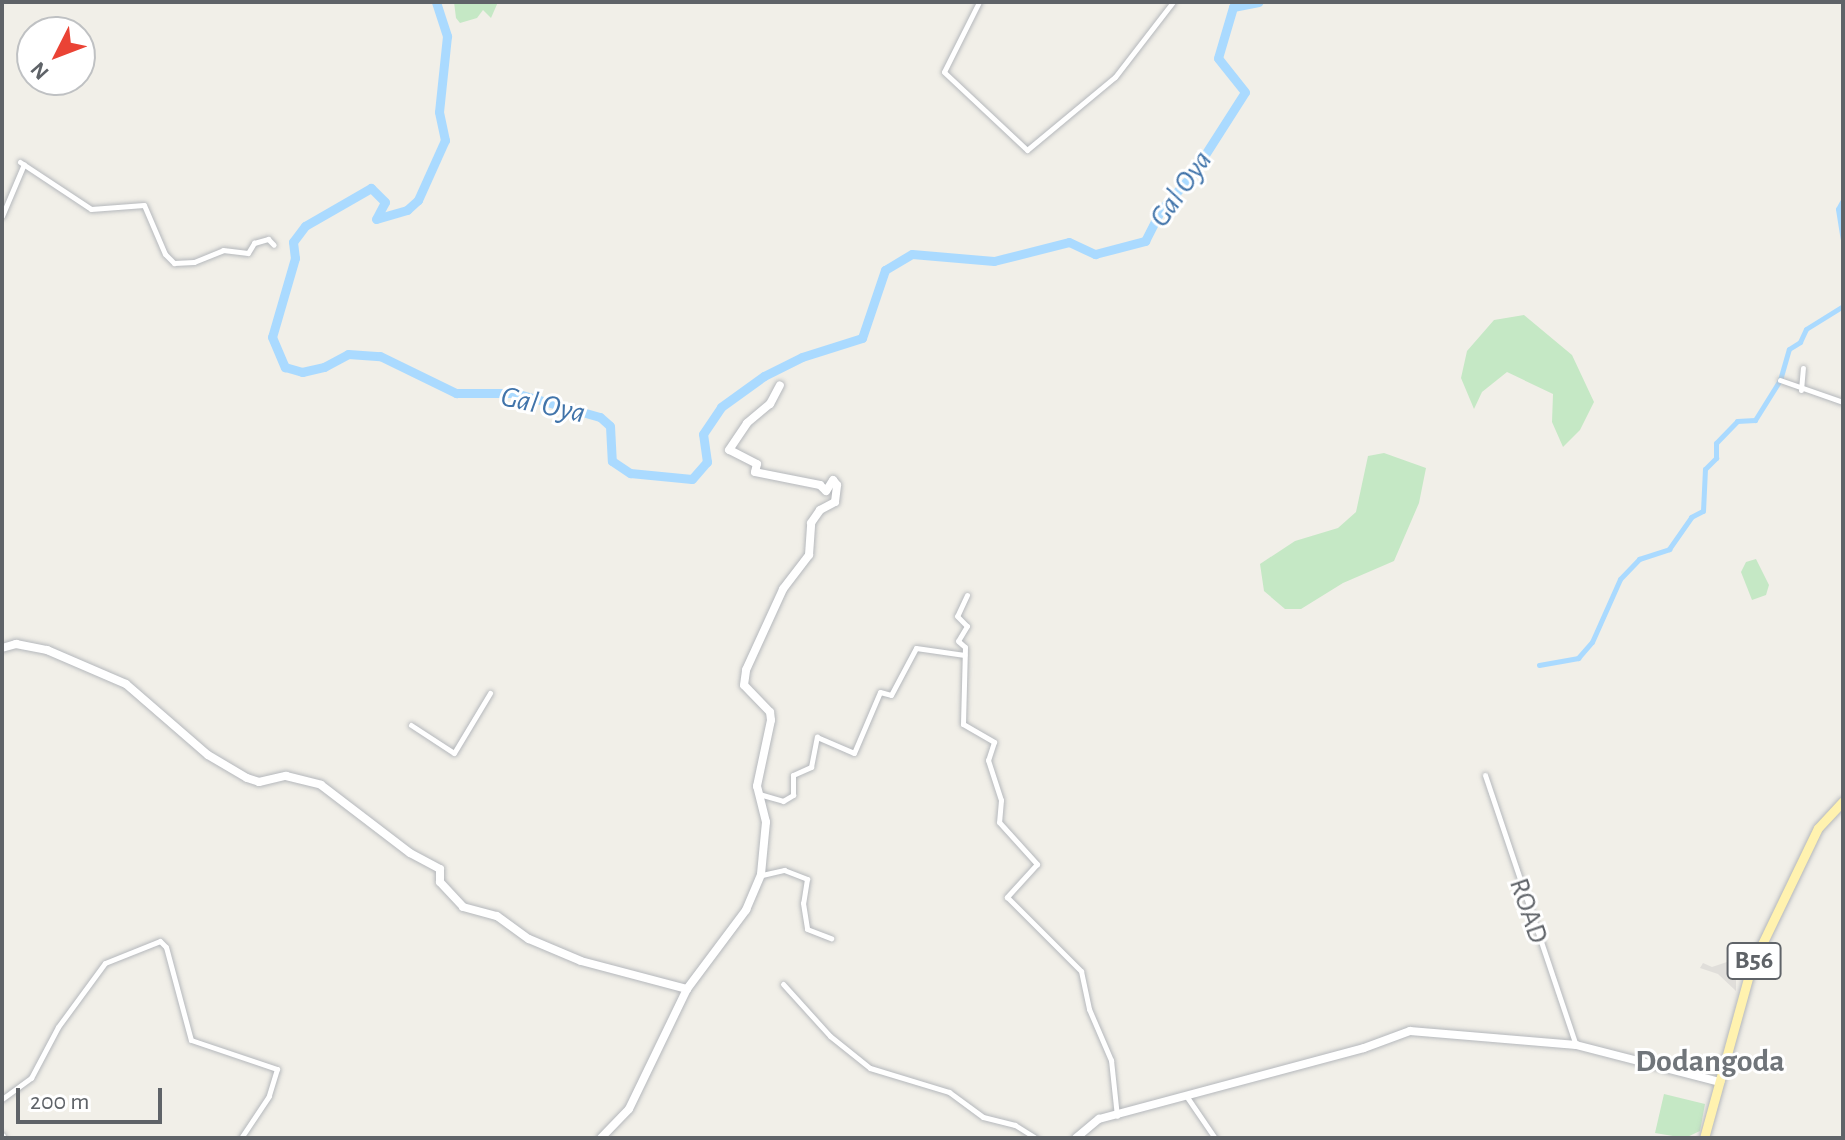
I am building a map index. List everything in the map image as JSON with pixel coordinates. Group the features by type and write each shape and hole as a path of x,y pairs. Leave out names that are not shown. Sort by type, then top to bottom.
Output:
{"main road":[{"path":"601,1138 629,1109 687,989 746,910 761,874 766,822 758,793 771,720 770,712 744,685 746,670 783,589 809,555 811,523 820,510 835,502 837,485 833,480 826,491 820,485 755,472 757,464 729,450 747,423 770,404 780,385"},
{"path":"2,648 16,644 47,650 126,684 208,755 247,778 259,782 286,776 321,785 410,853 440,869 440,882 463,907 497,916 529,939 589,964 687,989"},
{"name":"B56","path":"1704,1138 1755,959 1818,828 1843,801"},
{"path":"1076,1138 1099,1119 1187,1097 1410,1031 1576,1045 1720,1082"}],"street":[{"path":"979,2 944,72 1027,150 1115,77 1173,2"},
{"path":"2,216 22,163 91,209 144,205 174,263 194,262 223,250 248,253 254,243 268,239 274,245"},
{"path":"1801,391 1803,368"},
{"path":"1780,380 1801,391 1843,402"},
{"path":"967,595 957,616 967,626 958,641 964,655 963,724 994,742 988,760 1001,800 999,822 1037,864 1007,897 1081,971 1089,1009 1111,1060 1117,1116"},
{"path":"758,793 783,801 793,795 793,775 811,767 817,737 854,753 880,692 891,695 916,648 964,655"},
{"path":"411,725 454,753 490,693"},
{"name":"ROAD","path":"1485,775 1576,1045"},
{"path":"761,874 784,870 807,879 803,903 807,929 831,938"},
{"path":"2,1099 31,1078 60,1025 105,963 160,941 166,947 191,1040 277,1069 269,1096 241,1138"},
{"path":"783,984 830,1036 870,1068 949,1092 983,1117 1015,1125 1036,1138"},
{"path":"1187,1097 1215,1138"}],"shaded area":[{"path":"1736,959 1736,991 1718,974 1700,968 1703,963 1712,967"}],"green space":[{"path":"454,2 498,2 491,18 483,10 477,18 460,23 456,18"},
{"path":"1524,315 1572,355 1594,402 1580,430 1563,447 1552,422 1553,394 1507,372 1482,392 1474,409 1461,378 1467,351 1494,320"},
{"path":"1384,453 1426,468 1419,503 1394,561 1343,583 1301,609 1285,609 1264,591 1260,564 1295,541 1338,528 1356,512 1368,456"},
{"path":"1756,559 1769,585 1766,595 1752,600 1741,572 1746,562"},
{"path":"1664,1094 1705,1104 1700,1131 1685,1138 1655,1133"}],"waterway":[{"name":"Gal Oya","path":"436,2 447,36 439,112 445,140 418,200 407,210 376,219 385,202 371,188 305,226 293,242 295,258 272,337 285,367 302,372 324,367 348,354 380,356 456,393 515,393 600,417 610,426 612,461 630,473 692,479 707,462 703,434 721,407 764,376 802,357 862,338 885,270 912,254 994,261 1069,242 1095,254 1145,241 1160,211 1192,175 1245,92 1218,58 1233,7 1259,2"},
{"path":"1843,200 1838,209 1843,239"},
{"path":"1539,665 1578,658 1592,642 1620,579 1639,559 1669,549 1691,517 1703,511 1705,469 1716,458 1716,443 1737,421 1755,420 1780,380 1789,349 1800,342 1806,329 1843,306"}],"district":[{"name":"Dodangoda","path":"1710,1061"}]}
